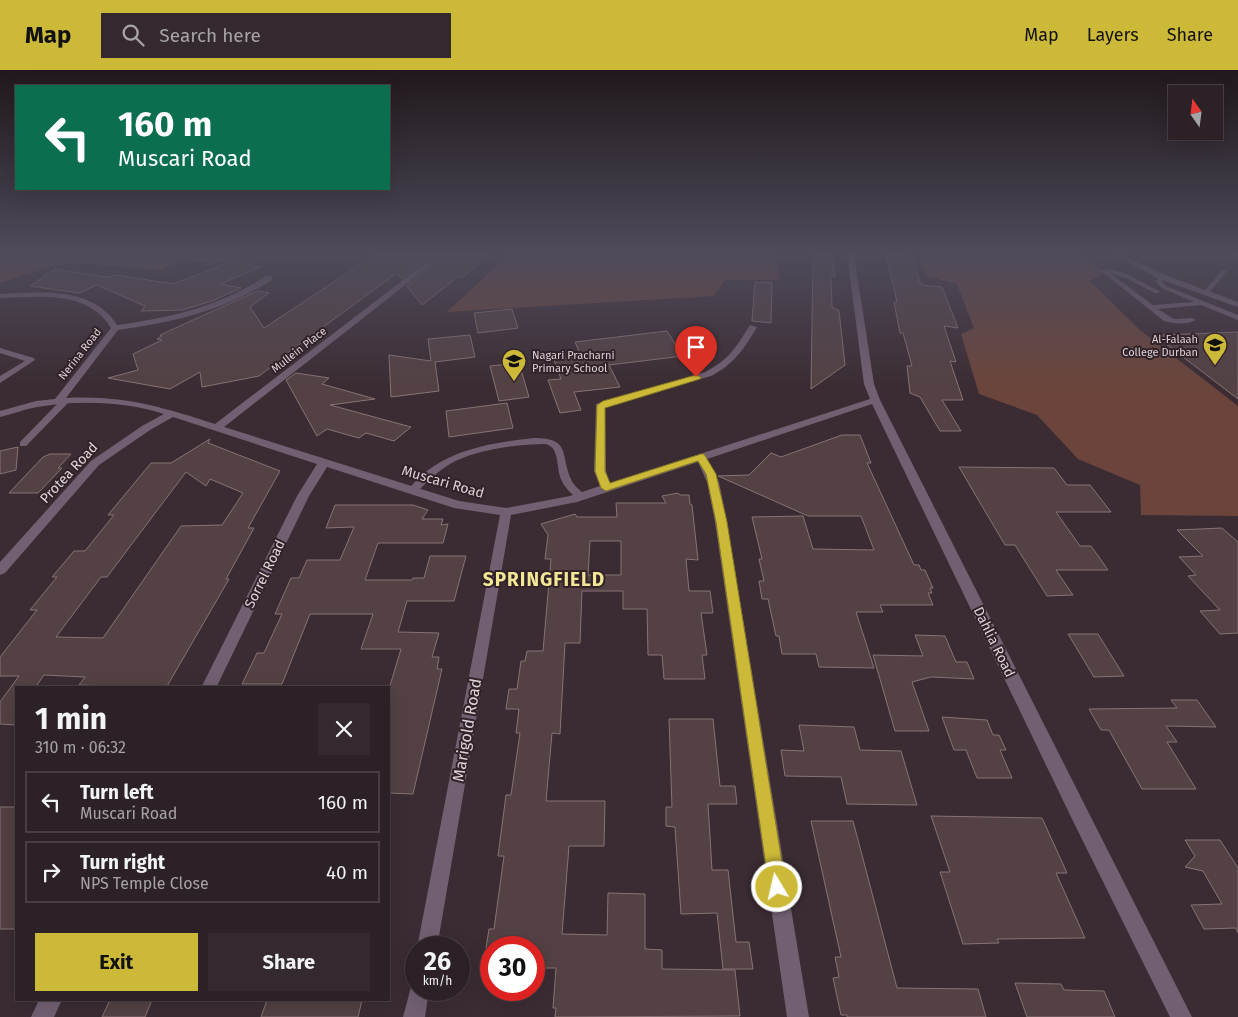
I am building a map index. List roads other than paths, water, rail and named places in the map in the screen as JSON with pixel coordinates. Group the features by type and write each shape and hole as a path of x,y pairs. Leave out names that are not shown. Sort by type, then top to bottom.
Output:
{"street":[{"name":"Nerina Road","path":"60,402 103,347 115,328 112,319 104,310 86,301 70,298"},
{"path":"115,328 172,318 216,307 236,298"},
{"name":"Mullein Place","path":"217,427 384,298"},
{"name":"Dahlia Road","path":"857,298 869,384 875,400 1078,813 1181,1017"},
{"path":"1220,298 1238,305"},
{"path":"606,488 600,471 600,406 708,374 723,367 732,361 753,327"},
{"name":"Muscari Road","path":"60,402 132,403 173,413 458,505 506,512 552,504 580,496 875,400"},
{"path":"0,414 22,408 60,402"},
{"name":"Protea Road","path":"0,570 95,463 146,428 173,413"},
{"path":"701,456 713,482 721,522 798,1017"},
{"name":"Sorrel Road","path":"209,686 303,496 324,462"},
{"name":"Marigold Road","path":"429,936 506,512"},
{"path":"42,1017 50,1001"},
{"path":"414,1017 417,1001"}],"lane":[{"path":"1141,298 1170,321 1192,320"},
{"path":"1188,298 1238,318"},
{"path":"1152,307 1201,304"},
{"path":"1238,318 1232,320 1238,326"},
{"path":"0,350 31,360 0,380"},
{"path":"0,360 14,354"},
{"path":"23,444 60,402"},
{"path":"413,490 436,470 451,460 468,453 529,441 546,441 553,442 558,448 567,482 580,496"}],"place":[{"name":"Al-Falaah College Durban","path":"1215,366"},
{"name":"Nagari Pracharni Primary School","path":"514,382"}],"district":[{"name":"SPRINGFIELD","path":"544,579"}]}
